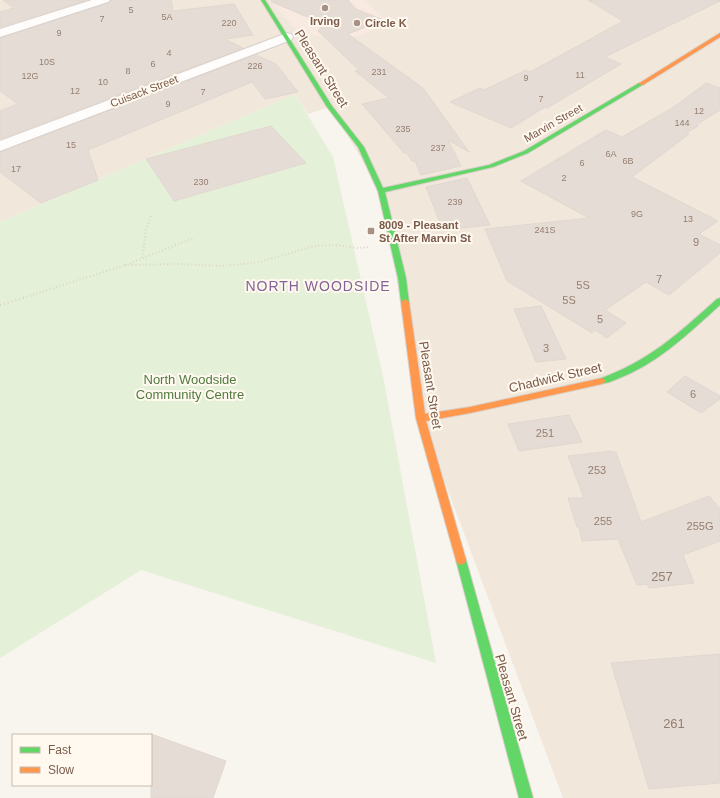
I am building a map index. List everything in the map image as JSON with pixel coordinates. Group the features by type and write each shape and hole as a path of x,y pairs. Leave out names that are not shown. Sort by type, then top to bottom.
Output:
{"main road":[{"name":"Pleasant Street","path":"263,0 287,36 330,107 361,147 381,191 402,278 421,418 526,798"},
{"name":"Marvin Street","path":"381,191 491,166 526,152 564,131 720,35"},
{"name":"Chadwick Street","path":"421,418 470,410 597,383 616,376 634,368 668,345 720,301"}],"street":[{"path":"0,33 104,0"},
{"name":"Cuisack Street","path":"0,146 287,36"}],"path":[{"path":"142,259 146,230 151,216"},
{"path":"0,305 125,265 194,238"},
{"path":"125,265 179,264 223,266 260,262 314,246 337,245 357,248 394,245"}],"shaded area":[{"path":"0,0 270,0 301,35 389,24 364,0 720,0 720,798 563,798 421,418 381,191 330,107 308,114 295,94 0,222"},
{"path":"270,0 364,0 389,24 351,38 301,35"}],"green space":[{"name":"North Woodside Community Centre","path":"295,94 333,157 383,376 436,663 141,570 0,658 0,222"}],"building":[{"path":"3,0 87,0 0,27 0,12 14,8"},
{"path":"112,0 171,0 173,11 234,4 253,35 225,39 243,48 0,139 0,111 18,104 0,91 0,38 108,3"},
{"path":"271,0 348,0 356,9 383,20 348,34 423,88 469,152 448,140 461,166 421,175 415,161 412,161 407,153 404,153 362,104 389,98 355,71 359,70 318,31 324,24 272,2"},
{"path":"588,0 720,1 605,57 621,64 511,128 450,102 480,88 484,90 526,70 530,72 623,21"},
{"path":"256,55 276,64 298,92 265,99 252,82 88,150 98,180 41,203 0,172 0,152"},
{"path":"706,83 720,88 720,110 696,125 698,126 686,133 689,134 632,177 718,221 699,234 720,245 720,253 669,295 646,282 605,310 626,323 607,338 595,330 592,333 507,281 485,229 589,218 521,181 606,130 622,137 674,107"},
{"path":"271,126 306,163 174,201 146,159"},
{"path":"467,178 490,225 443,230 426,187"},
{"path":"541,306 566,359 536,362 514,309"},
{"path":"685,376 720,396 720,399 701,413 667,392"},
{"path":"569,415 582,442 519,451 508,424"},
{"path":"612,451 616,452 641,522 709,496 720,509 720,541 683,555 694,583 649,588 647,584 637,585 618,539 582,541 579,527 577,527 568,498 584,498 568,456"},
{"path":"720,654 720,783 649,789 611,663"},
{"path":"152,734 226,761 213,798 151,798"}],"traffic: fast":[{"path":"263,0 330,107 361,147 381,191 402,278 405,302"},
{"path":"381,191 491,166 526,152 641,84"},
{"path":"602,381 634,368 657,354 720,301"},
{"path":"461,560 526,798"}],"traffic: slow":[{"path":"641,84 720,35"},
{"path":"405,302 421,418 461,560"},
{"path":"421,418 470,410 602,381"}],"place":[{"name":"Irving","path":"325,8"},
{"name":"Circle K","path":"357,23"},
{"name":"8009 - Pleasant St After Marvin St","path":"371,231"}],"district":[{"name":"NORTH WOODSIDE","path":"318,286"}]}
